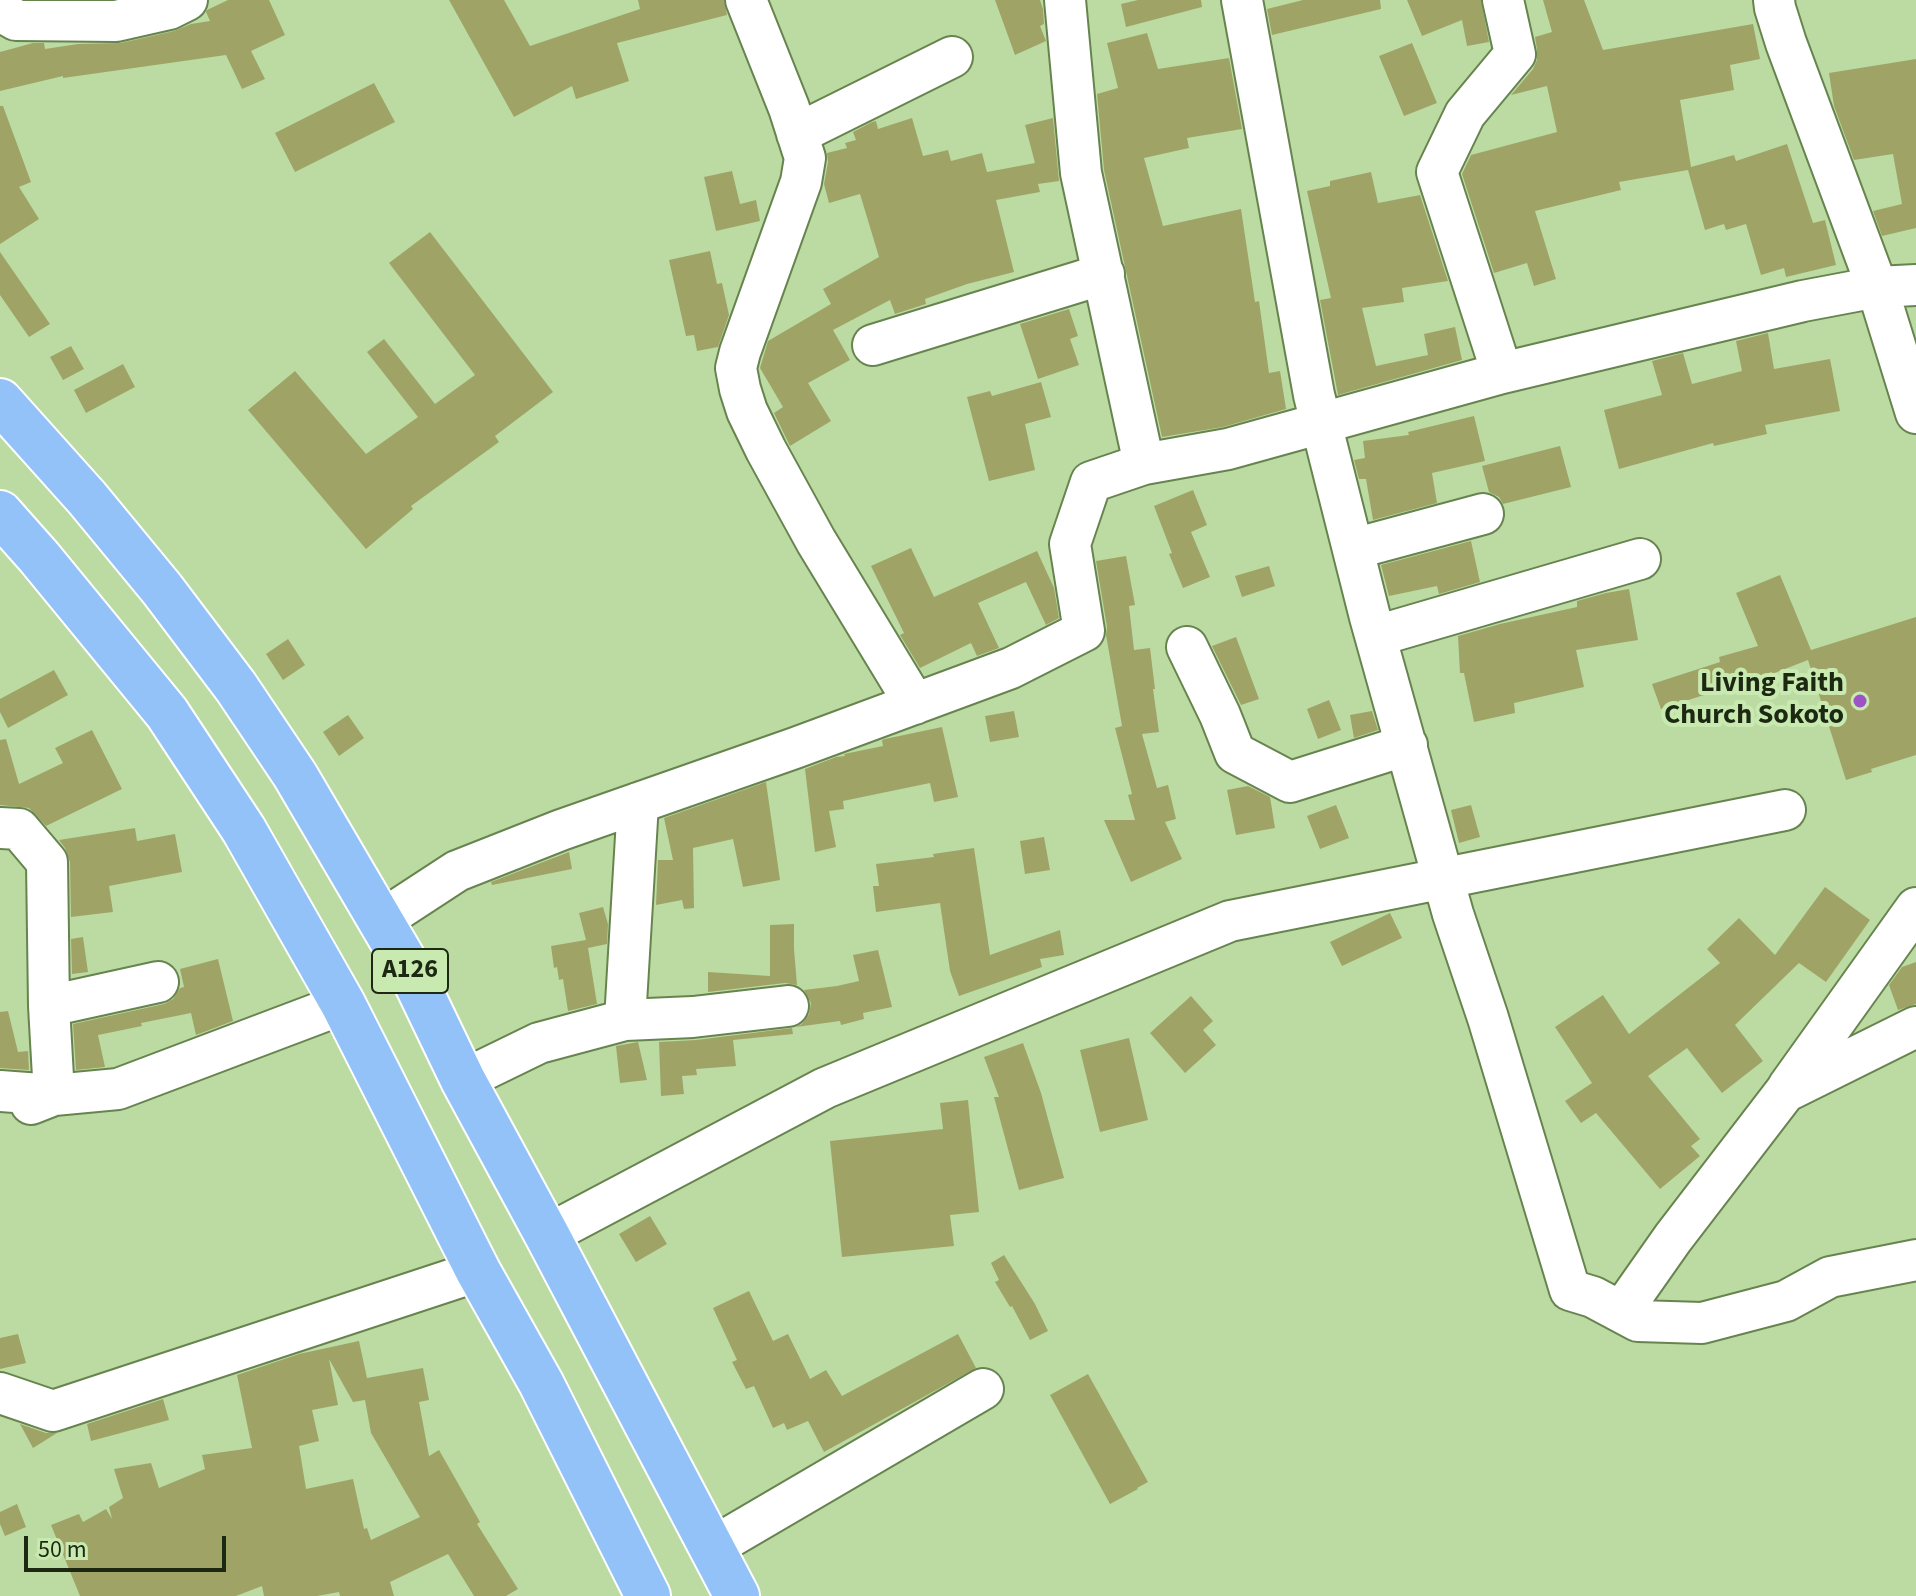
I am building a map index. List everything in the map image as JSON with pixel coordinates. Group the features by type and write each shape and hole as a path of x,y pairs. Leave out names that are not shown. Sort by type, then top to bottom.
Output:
{"highway":[{"name":"A126","path":"0,401 87,498 162,589 236,687 295,775 413,976 463,1080 737,1596"},
{"name":"A126","path":"0,513 167,713 244,830 343,1004 478,1271 541,1383 648,1596"}],"street":[{"path":"0,11 16,20 116,21 169,9 187,0"},
{"path":"746,0 789,108 805,158 801,182 740,352 736,368 740,389 747,411 816,541 915,704"},
{"path":"1065,0 1081,173 1144,464"},
{"path":"1242,0 1314,395 1353,549 1453,914 1488,1018 1570,1290 1593,1297 1638,1321 1702,1323 1786,1301 1830,1277 1916,1260"},
{"path":"1502,373 1437,172 1465,114 1515,54 1503,0"},
{"path":"1774,0 1786,43 1897,286 1916,413"},
{"path":"797,134 952,57"},
{"path":"873,345 1104,274"},
{"path":"382,920 457,871 561,830 1011,668 1084,631 1070,544 1091,482 1144,464 1228,449 1502,373 1803,301 1897,286"},
{"path":"1353,549 1483,514"},
{"path":"1376,636 1640,559"},
{"path":"1187,647 1235,753 1290,782 1407,745"},
{"path":"625,1020 638,803"},
{"path":"547,1235 825,1088 1230,921 1785,810"},
{"path":"0,828 19,829 47,862 54,1095"},
{"path":"1621,1312 1673,1238 1785,1092 1916,908"},
{"path":"49,1006 158,982"},
{"path":"0,1091 54,1095 118,1089 343,1004"},
{"path":"463,1080 539,1043 625,1020 693,1017 788,1006"},
{"path":"1785,1092 1916,1027"},
{"path":"0,1117 54,1095"},
{"path":"0,1393 53,1411 478,1271"},
{"path":"713,1547 983,1389"}],"building":[{"path":"228,0 269,0 285,35 251,51 265,79 242,89 226,55 63,76 0,91 0,52 33,43 44,43 45,49 121,43 174,31 210,21 207,10"},
{"path":"449,0 504,0 530,46 640,9 638,0 724,0 727,15 617,43 629,81 576,99 572,86 514,117"},
{"path":"995,0 1040,0 1044,24 1040,26 1046,41 1015,55"},
{"path":"1138,0 1201,0 1202,7 1126,27 1121,4"},
{"path":"1303,0 1380,0 1381,9 1272,35 1267,9"},
{"path":"1407,0 1481,0 1489,42 1467,46 1462,20 1422,36"},
{"path":"1543,0 1584,0 1603,50 1753,24 1760,59 1730,65 1734,90 1680,100 1691,167 1734,155 1736,161 1787,144 1813,223 1825,220 1836,265 1786,277 1784,268 1761,275 1746,224 1726,230 1724,224 1705,230 1688,170 1619,182 1621,190 1535,211 1556,279 1534,286 1527,263 1494,273 1462,174 1471,155 1557,132 1547,86 1511,95 1537,60 1535,37 1552,32"},
{"path":"1147,33 1158,69 1229,58 1242,129 1187,138 1189,148 1144,158 1163,226 1241,209 1269,373 1280,371 1286,409 1223,427 1162,437 1104,170 1097,94 1118,88 1107,43"},
{"path":"1412,43 1437,103 1404,116 1379,56"},
{"path":"1916,59 1916,228 1882,236 1873,211 1902,204 1893,154 1854,160 1834,106 1829,73"},
{"path":"374,83 395,122 295,172 275,133"},
{"path":"0,106 3,106 31,182 19,187 39,219 0,244"},
{"path":"912,118 923,156 948,150 951,161 982,153 987,172 1035,163 1025,125 1053,118 1059,181 1038,184 1040,192 996,200 1014,272 967,284 925,299 926,304 895,314 890,300 833,330 850,360 808,383 831,421 790,446 774,413 783,407 760,368 768,341 831,304 823,289 879,257 860,194 829,203 824,184 827,153 847,148 845,143 856,140 853,132 872,122 876,121 878,129"},
{"path":"732,171 740,204 756,200 760,221 716,231 704,177"},
{"path":"1371,172 1378,203 1420,195 1448,281 1402,288 1404,302 1362,308 1376,366 1428,355 1424,334 1455,327 1462,360 1338,395 1320,300 1331,298 1307,191 1330,186 1330,181"},
{"path":"430,232 553,392 495,436 499,442 411,506 413,509 366,549 248,410 295,371 366,454 418,417 367,352 384,339 435,404 475,375 389,263"},
{"path":"710,251 717,284 722,283 729,315 718,347 697,351 694,335 686,336 669,260"},
{"path":"0,252 50,324 29,337 0,295"},
{"path":"1069,309 1078,336 1070,339 1079,365 1038,379 1020,324"},
{"path":"1768,333 1774,369 1830,359 1840,411 1765,425 1767,434 1714,446 1713,443 1619,469 1604,410 1662,395 1652,361 1683,353 1692,384 1742,371 1736,341"},
{"path":"71,346 84,369 63,380 50,357"},
{"path":"123,364 135,387 86,413 74,390"},
{"path":"1041,382 1051,417 1025,424 1035,470 989,481 967,397 990,391 992,396"},
{"path":"1474,416 1485,461 1432,473 1437,503 1373,520 1366,479 1359,479 1354,460 1365,458 1363,441 1409,435 1408,432"},
{"path":"1560,446 1571,487 1503,504 1499,497 1489,492 1482,466"},
{"path":"1193,490 1207,525 1191,532 1210,577 1183,588 1154,506"},
{"path":"1471,541 1480,582 1439,594 1437,586 1389,596 1381,565"},
{"path":"911,548 934,597 1037,551 1054,588 1059,618 1046,625 1026,582 978,603 999,648 977,656 971,643 920,668 900,635 904,633 871,566"},
{"path":"1126,556 1135,605 1129,606 1134,650 1150,648 1159,732 1142,734 1157,788 1168,785 1176,819 1165,822 1182,859 1131,882 1104,820 1135,820 1128,795 1132,794 1115,728 1122,726 1096,561"},
{"path":"1269,566 1275,586 1242,597 1235,576"},
{"path":"1780,575 1811,650 1916,617 1916,755 1846,780 1808,660 1772,674 1712,689 1713,692 1661,709 1652,684 1720,662 1719,657 1758,646 1736,593"},
{"path":"1629,589 1638,640 1576,650 1584,687 1514,703 1515,713 1474,722 1464,673 1460,673 1458,636 1577,607 1577,601"},
{"path":"1236,637 1259,699 1241,705 1212,646"},
{"path":"288,639 305,665 283,680 266,654"},
{"path":"54,670 68,695 8,728 0,712 0,699"},
{"path":"1329,700 1341,730 1318,739 1307,709"},
{"path":"1014,711 1019,737 990,742 985,716"},
{"path":"1372,711 1378,730 1354,738 1350,715"},
{"path":"348,715 364,738 339,756 323,732"},
{"path":"942,727 958,797 934,802 930,783 843,801 844,809 829,811 836,847 815,852 805,769 844,754 883,746 882,740 885,739"},
{"path":"92,730 122,789 46,826 29,808 0,805 0,740 6,739 19,784 63,763 55,748"},
{"path":"766,782 780,880 743,887 733,839 693,848 694,908 684,909 682,900 656,905 658,860 673,860 664,818"},
{"path":"1248,786 1270,797 1275,828 1236,835 1227,790"},
{"path":"1336,805 1349,838 1320,849 1307,816"},
{"path":"1471,805 1480,837 1459,843 1451,810"},
{"path":"135,828 137,841 175,834 182,872 109,886 113,912 71,917 70,862 59,840"},
{"path":"1044,837 1050,870 1025,874 1020,841"},
{"path":"974,848 990,955 1060,930 1064,955 1040,959 1042,967 959,996 950,971 940,903 876,912 873,886 879,886 876,864 934,857 933,854"},
{"path":"569,852 572,869 492,885 491,882"},
{"path":"1825,887 1870,920 1826,982 1799,963 1735,1025 1763,1061 1722,1093 1687,1048 1648,1076 1700,1139 1691,1146 1700,1156 1660,1189 1596,1113 1581,1123 1565,1101 1592,1083 1555,1027 1603,995 1629,1034 1720,963 1707,949 1739,918 1775,955"},
{"path":"603,907 608,924 607,944 588,948 597,1004 568,1011 563,979 559,980 557,967 554,968 551,946 586,940 579,913"},
{"path":"1390,913 1402,938 1342,966 1330,942"},
{"path":"794,924 797,985 785,983 708,992 708,972 770,976 770,925"},
{"path":"83,937 88,972 72,974 71,939"},
{"path":"878,950 892,1007 863,1013 864,1019 841,1025 840,1021 796,1027 809,1014 811,1003 804,990 859,981 853,955"},
{"path":"218,959 233,1021 196,1035 191,1013 98,1035 105,1067 76,1070 73,1024 164,1004 184,987 180,969"},
{"path":"1916,962 1916,1004 1898,1010 1889,985 1902,967"},
{"path":"1191,996 1213,1021 1203,1030 1216,1045 1185,1073 1150,1033"},
{"path":"8,1011 18,1052 28,1051 29,1070 0,1068 0,1012"},
{"path":"792,1028 793,1034 733,1040 736,1066 696,1069 697,1075 682,1076 684,1094 661,1096 659,1042"},
{"path":"1129,1038 1148,1120 1100,1132 1080,1050"},
{"path":"638,1042 647,1080 620,1083 616,1046"},
{"path":"1023,1043 1041,1093 1064,1178 1019,1190 994,1097 999,1097 984,1057"},
{"path":"968,1100 979,1212 950,1215 954,1246 842,1257 830,1141 943,1129 940,1103"},
{"path":"650,1216 667,1244 636,1262 619,1234"},
{"path":"1004,1255 1048,1331 1030,1340 995,1282 999,1280 991,1263"},
{"path":"749,1291 773,1341 788,1334 810,1379 826,1370 842,1396 958,1334 976,1368 824,1452 808,1421 787,1430 784,1423 773,1428 754,1386 746,1389 732,1362 737,1360 713,1308"},
{"path":"18,1334 26,1363 0,1369 0,1338"},
{"path":"359,1341 367,1378 423,1368 429,1400 419,1402 429,1456 439,1450 480,1522 477,1524 518,1589 506,1596 474,1596 448,1554 390,1582 394,1596 340,1596 339,1592 317,1596 264,1596 262,1586 236,1596 80,1596 51,1525 79,1514 83,1522 106,1509 112,1519 109,1507 123,1498 114,1469 151,1463 159,1488 205,1469 202,1455 252,1448 237,1375 299,1354","holes":["329,1359 353,1402 365,1400 371,1433 420,1517 371,1540 367,1528 364,1529 353,1479 306,1489 299,1446 319,1441 312,1410 338,1405"]},
{"path":"1088,1374 1148,1482 1110,1504 1050,1395"},
{"path":"163,1399 169,1420 91,1441 87,1424"},
{"path":"20,1424 46,1433 57,1433 33,1448"},
{"path":"17,1504 26,1527 5,1536 0,1524 0,1512"}],"place":[{"name":"Living Faith Church Sokoto","path":"1860,701"}]}
